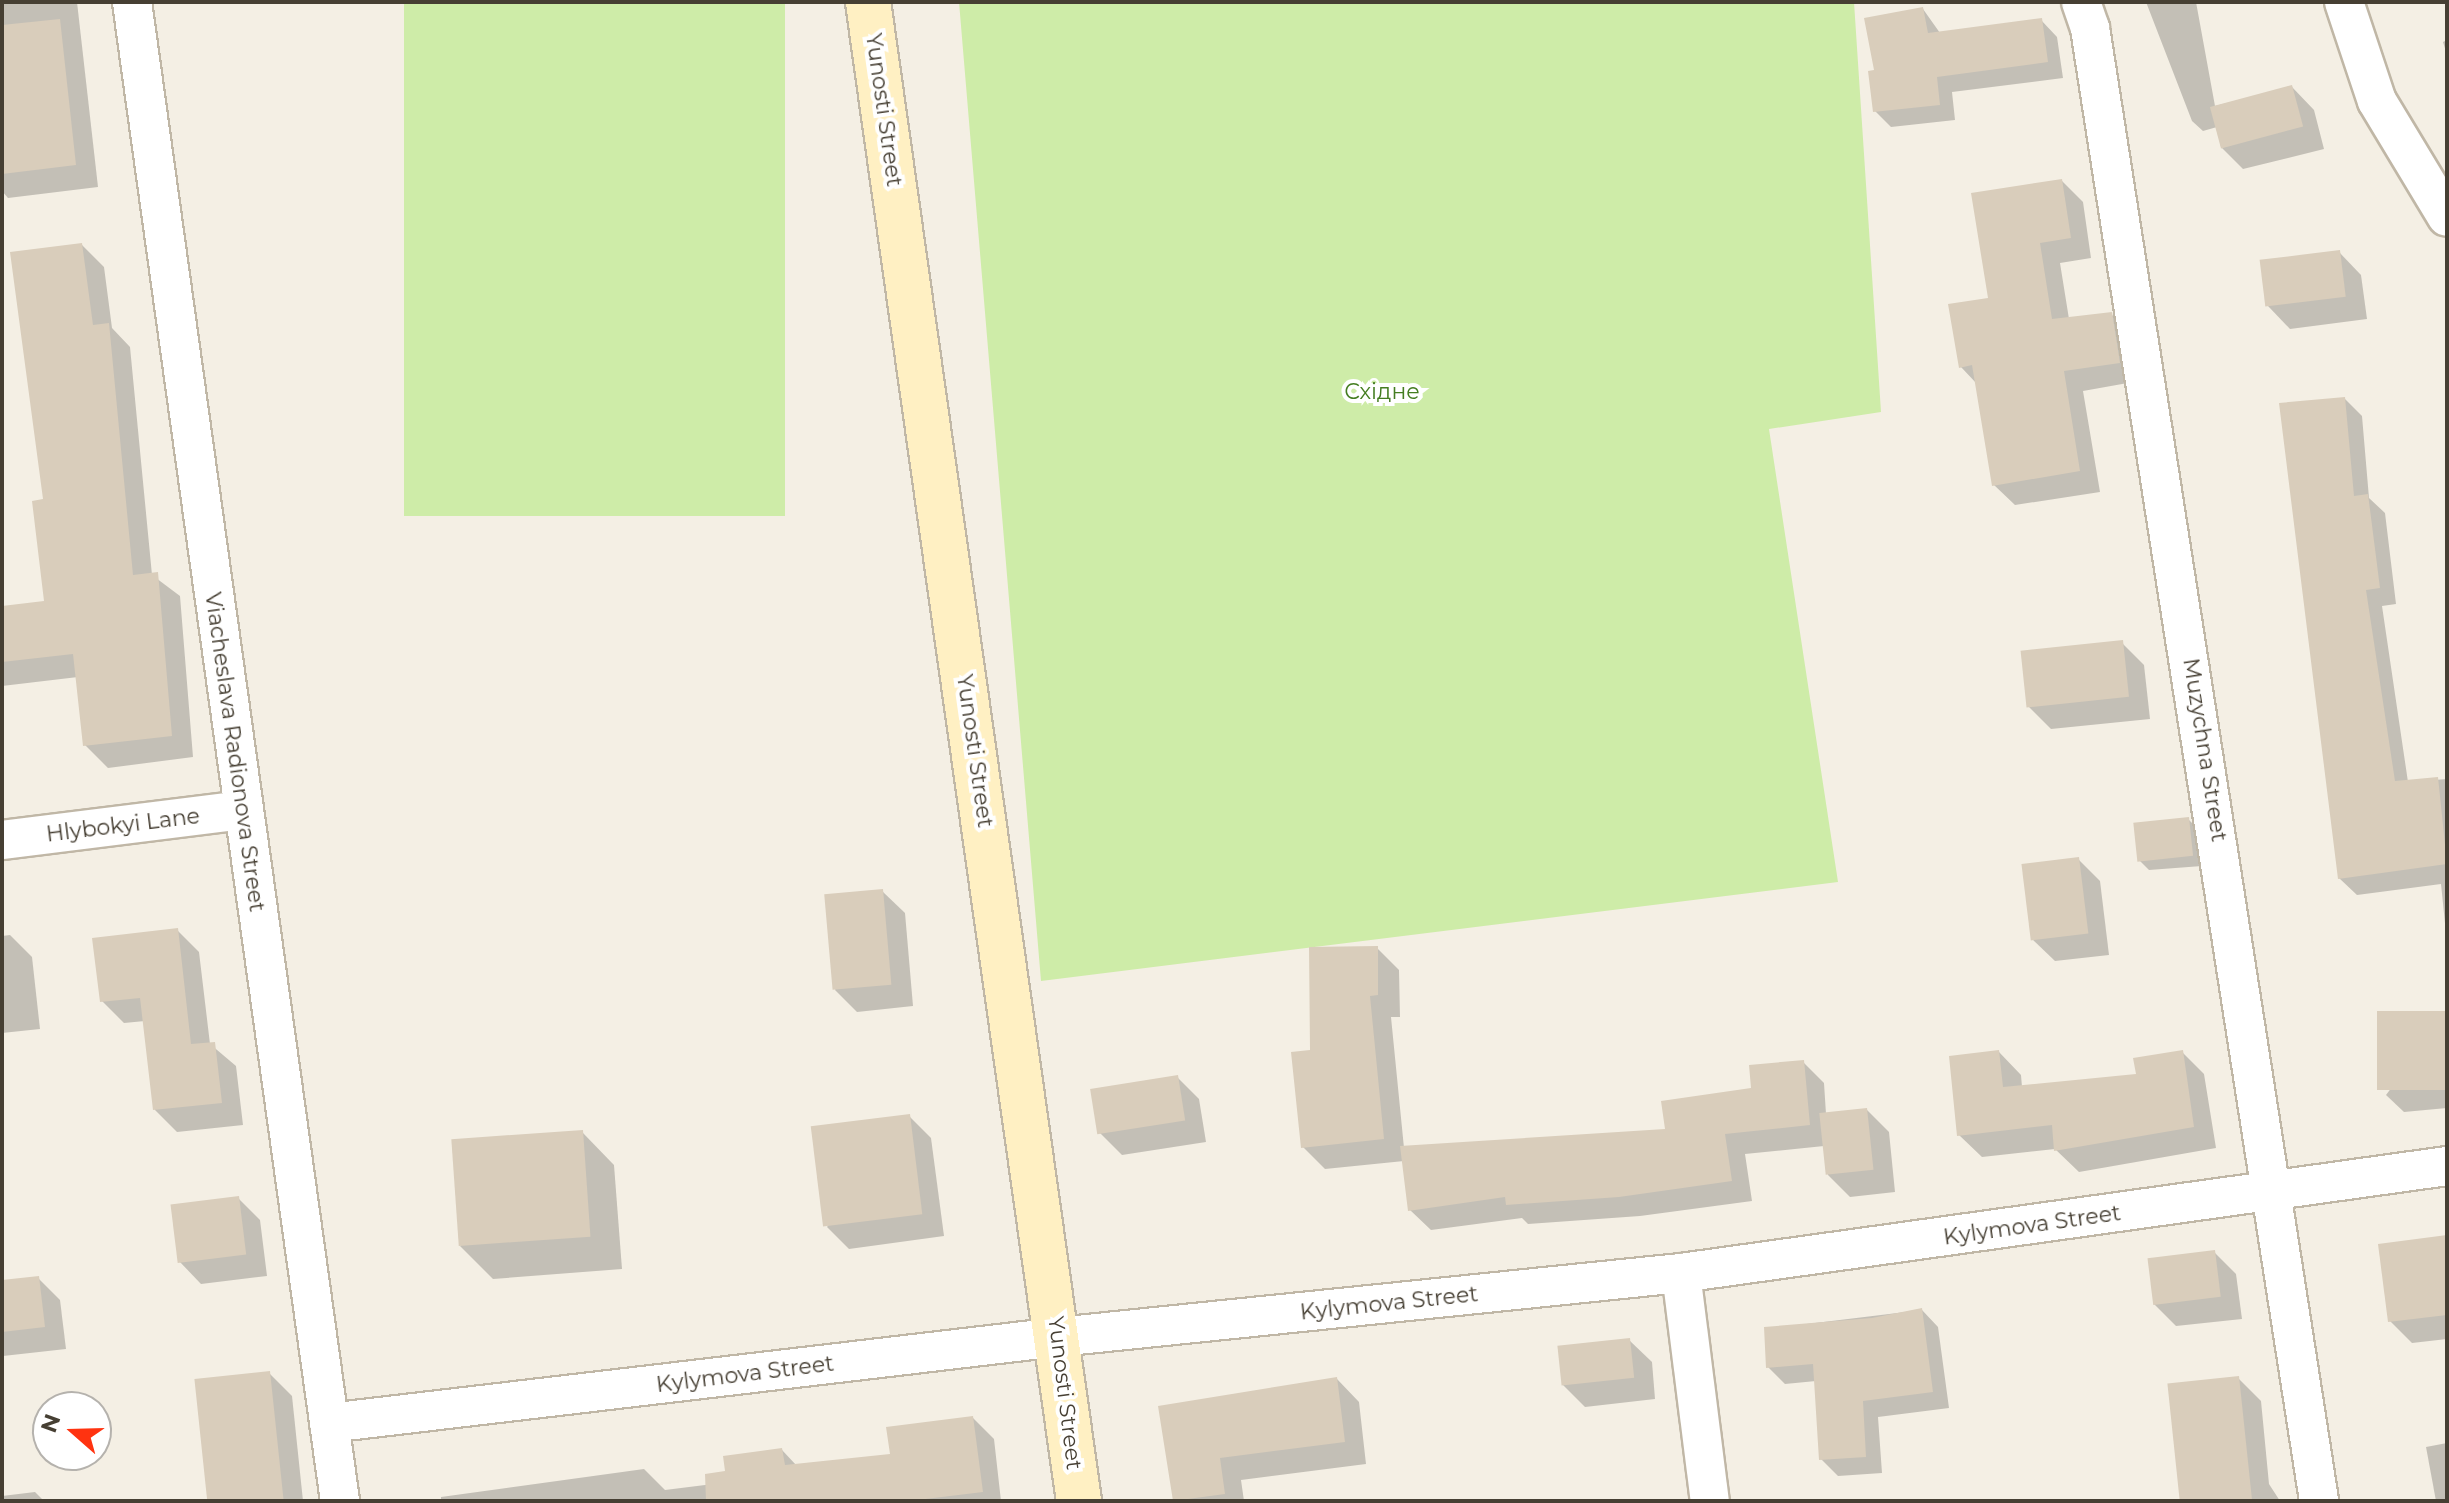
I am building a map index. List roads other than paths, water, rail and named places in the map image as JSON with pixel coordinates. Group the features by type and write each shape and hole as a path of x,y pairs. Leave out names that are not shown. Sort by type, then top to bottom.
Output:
{"street":[{"name":"Viacheslava Radionova Street","path":"132,2 340,1501"},
{"name":"Yunosti Street","path":"868,2 1079,1501"},
{"name":"Muzychna Street","path":"2081,2 2093,43 2275,1192 2319,1501"},
{"path":"2344,2 2377,101 2447,217"},
{"name":"Hlybokyi Lane","path":"2,840 243,810"},
{"name":"Kylymova Street","path":"329,1423 1058,1337 1681,1273 2447,1166"},
{"path":"1681,1273 1710,1501"}],"park label":[{"name":"Східне","path":"1382,392"}]}
